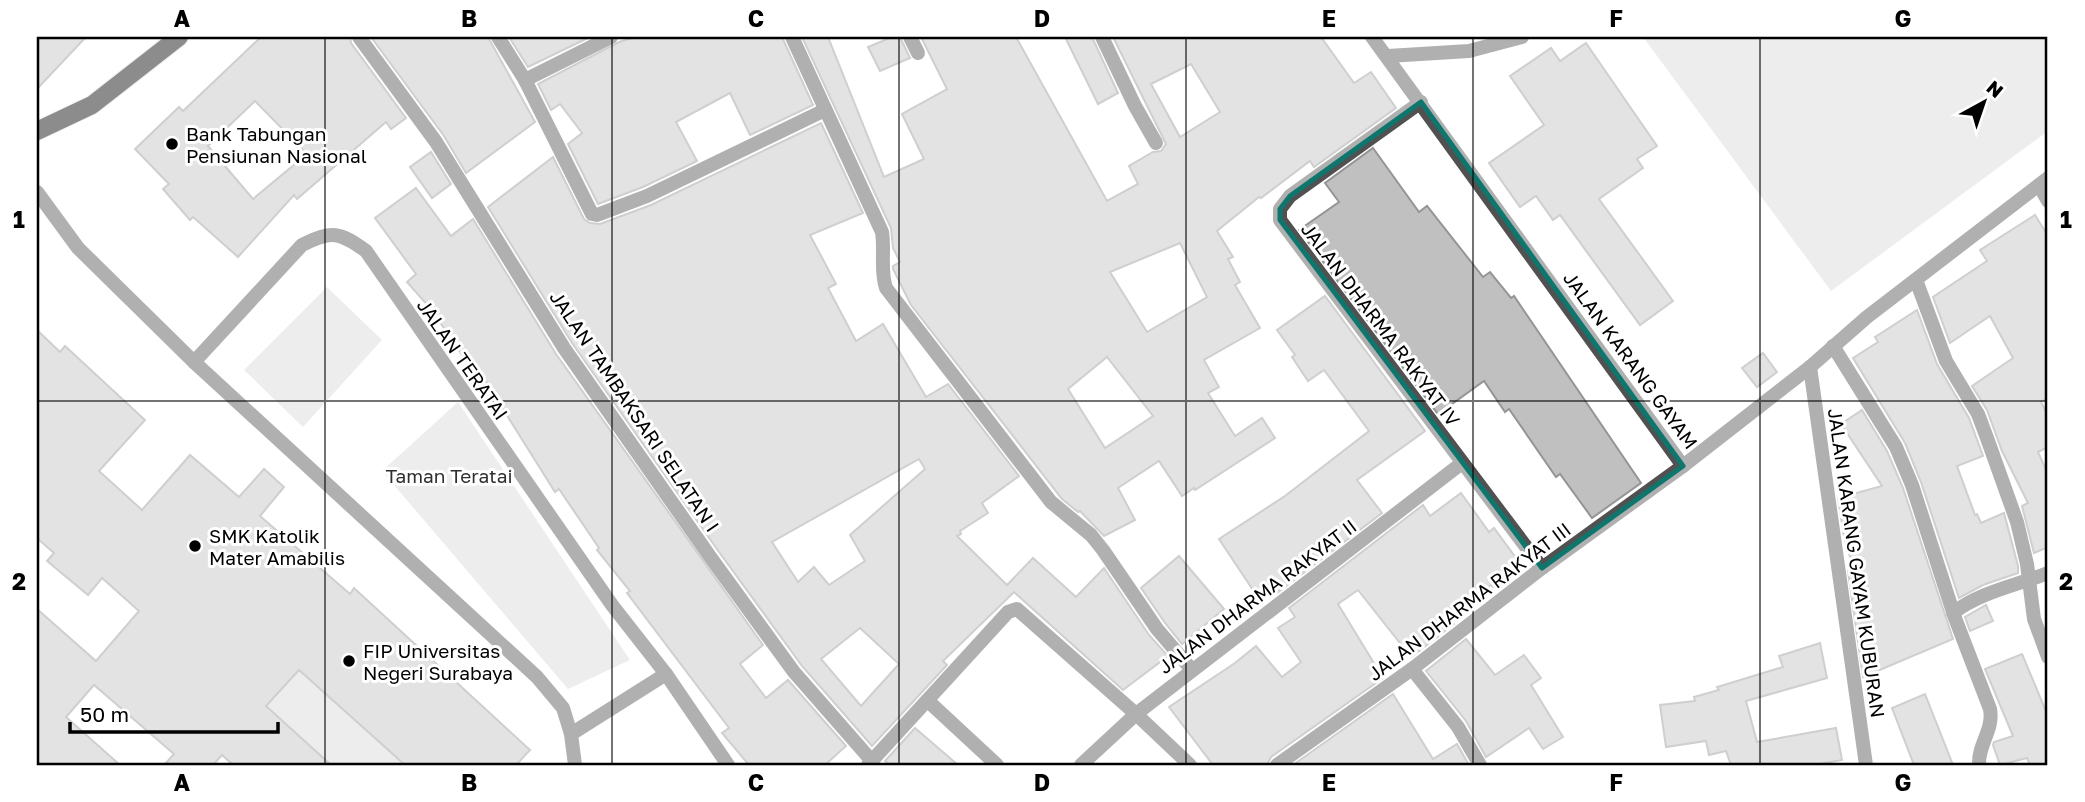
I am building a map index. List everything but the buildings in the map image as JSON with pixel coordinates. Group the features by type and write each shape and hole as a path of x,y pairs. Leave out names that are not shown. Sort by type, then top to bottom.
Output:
{"main road":[{"path":"37,131 92,106 179,37"}],"street":[{"name":"JALAN TAMBAKSARI SELATAN I","path":"359,37 436,142 564,348 704,547 794,672 870,763"},
{"path":"498,37 525,80 592,214 597,215 646,196 825,110"},
{"path":"525,80 611,37"},
{"path":"792,37 882,232 883,276 886,288 1051,502 1091,536 1103,550 1157,629 1192,670"},
{"path":"910,37 918,53"},
{"path":"1102,37 1156,143"},
{"name":"JALAN KARANG GAYAM","path":"1372,37 1683,466 2043,182"},
{"path":"1388,56 1469,51 1522,37"},
{"name":"JALAN DHARMA RAKYAT IV","path":"1421,102 1290,196 1283,203 1279,214 1284,228 1542,568"},
{"path":"2043,182 2048,201"},
{"path":"37,192 78,248 194,362 537,677 563,708 575,765"},
{"name":"JALAN TERATAI","path":"194,362 302,245 320,236 334,233 348,238 366,251 612,606 666,674 728,765"},
{"path":"1916,280 1946,361 1978,414 2017,522 2034,619 2048,657"},
{"path":"1833,346 1896,447 1927,527 1953,613 1992,719 1982,746 1979,765"},
{"name":"JALAN KARANG GAYAM KUBURAN","path":"1810,367 1866,765"},
{"name":"JALAN DHARMA RAKYAT II","path":"1081,765 1136,713 1462,463"},
{"name":"JALAN DHARMA RAKYAT III","path":"1277,765 1412,669 1542,568 1683,466"},
{"path":"1953,613 1962,606 2028,578 2048,573"},
{"path":"870,763 1008,612 1017,609 1136,713 1190,765"},
{"path":"1412,669 1458,727 1480,765"},
{"path":"570,734 666,674"},
{"path":"928,701 996,765"}],"highlighted area":[{"path":"1421,102 1683,466 1542,568 1280,220 1280,209 1290,196"}],"green space":[{"path":"1643,37 2048,37 2048,131 1831,291"},
{"path":"327,287 382,340 303,427 244,370"},
{"name":"Taman Teratai","path":"458,402 630,660 568,689 382,471"},
{"path":"299,670 405,765 331,765 266,706"}],"place":[{"name":"Bank Tabungan Pensiunan Nasional","path":"172,144"},
{"name":"SMK Katolik Mater Amabilis","path":"195,546"},
{"name":"FIP Universitas Negeri Surabaya","path":"349,661"}]}
